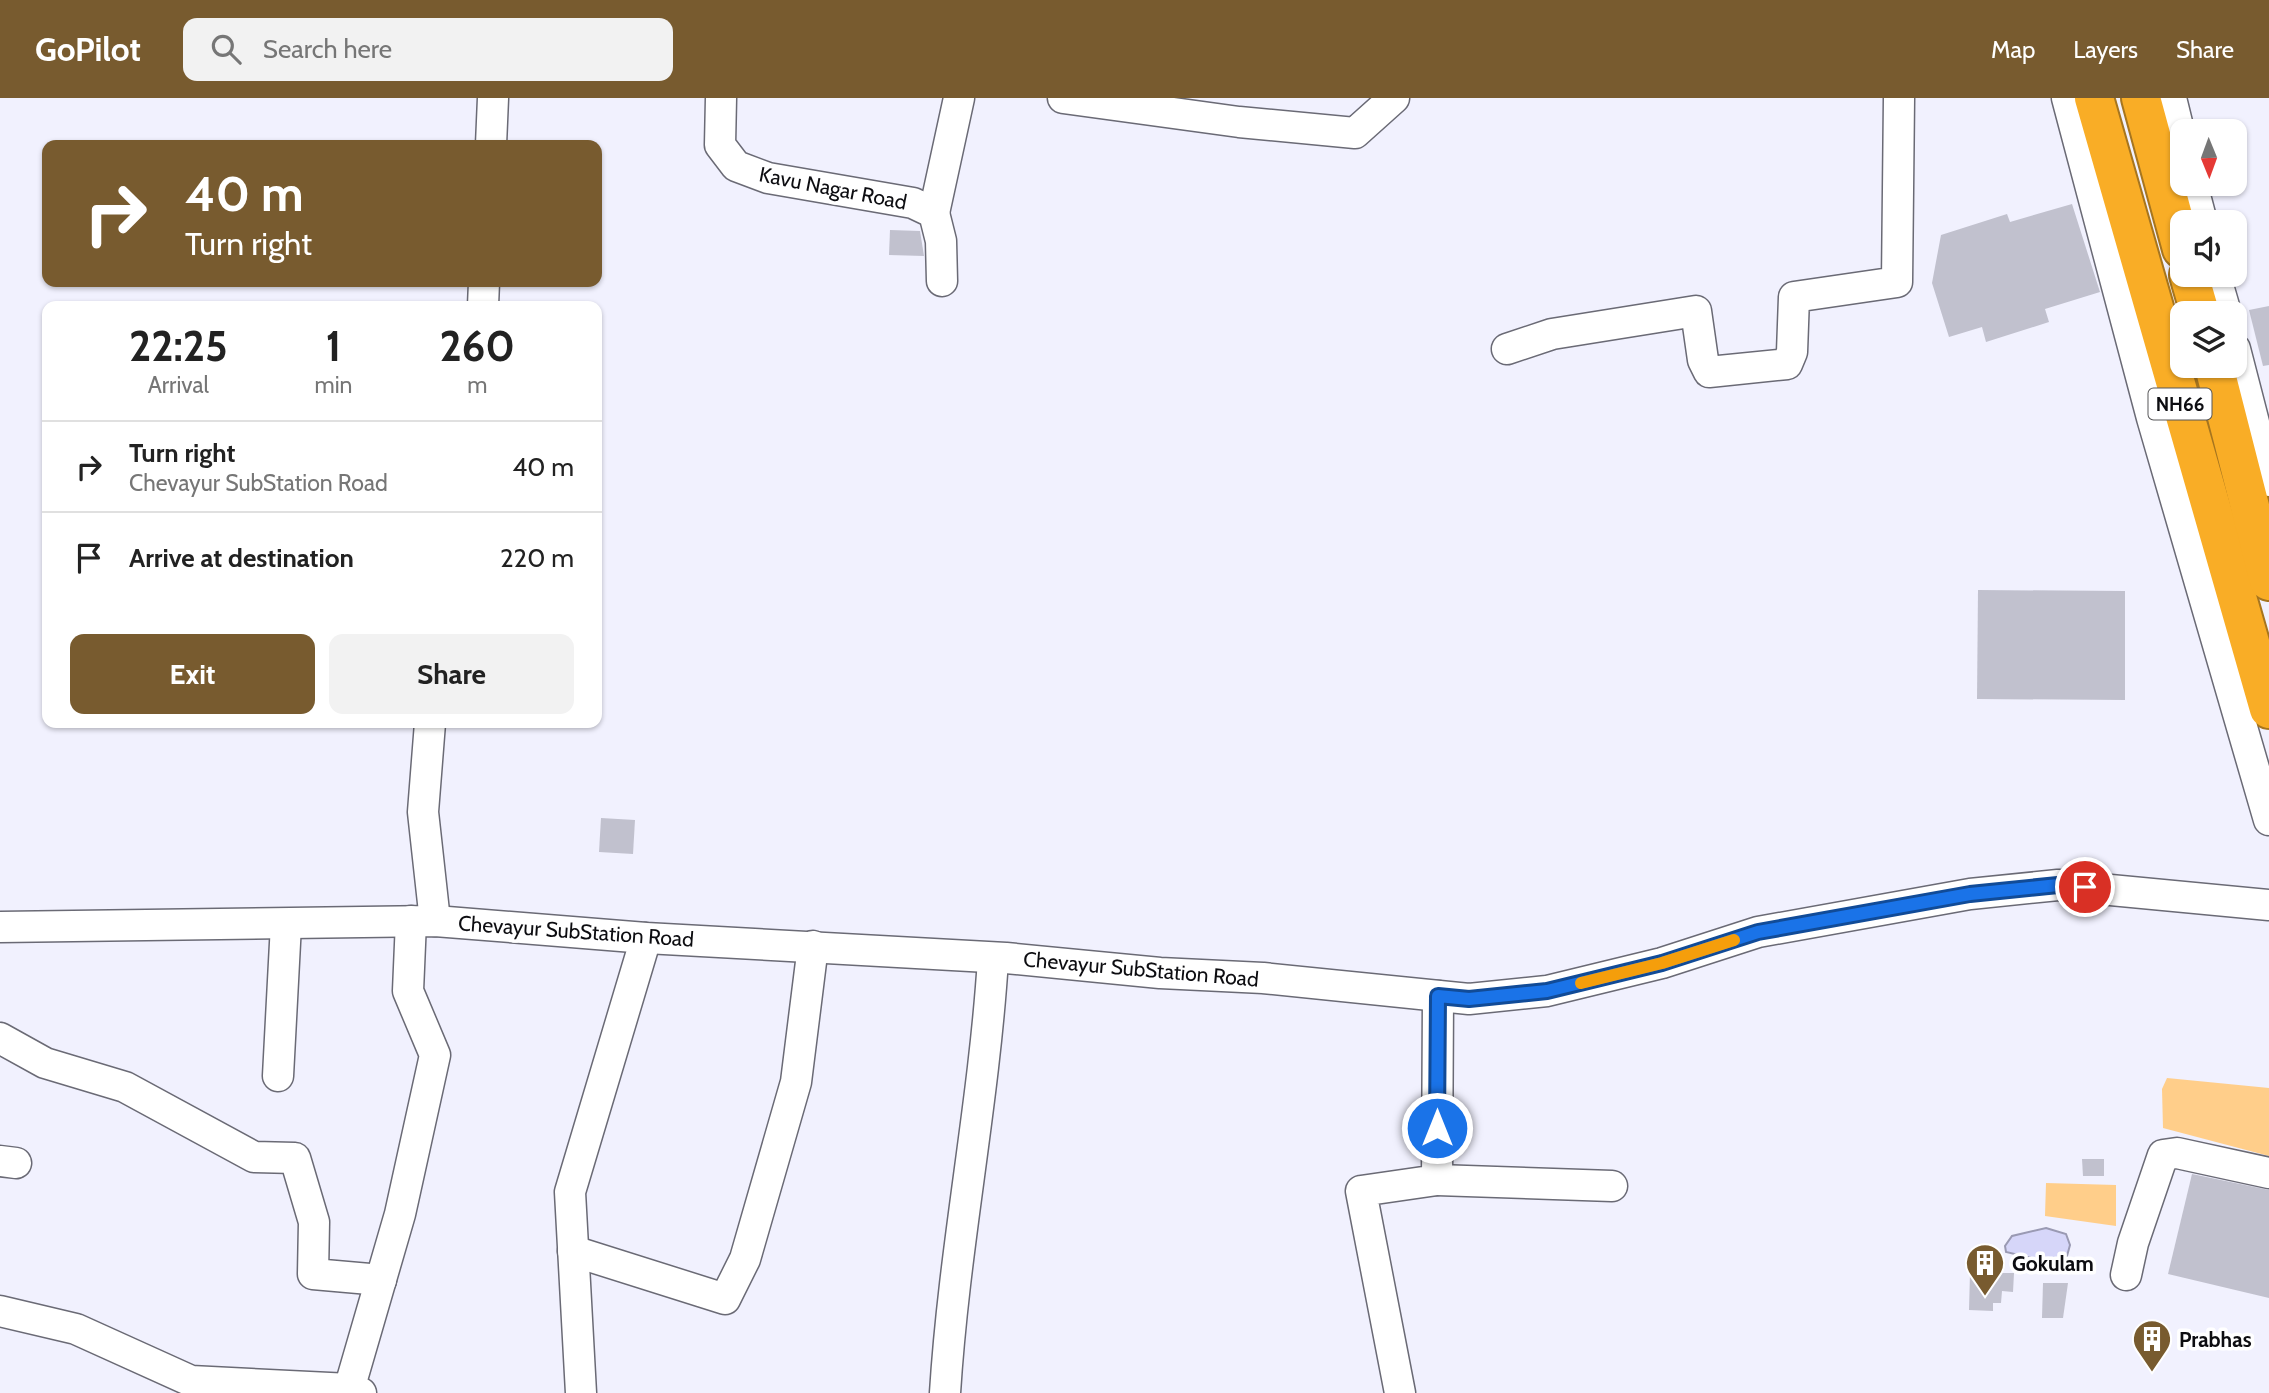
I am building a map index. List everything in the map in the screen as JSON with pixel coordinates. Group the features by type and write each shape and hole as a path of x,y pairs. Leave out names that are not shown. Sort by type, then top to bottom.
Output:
{"highway":[{"name":"NH66","path":"2094,98 2187,301"},
{"path":"2141,98 2171,210"},
{"name":"NH66","path":"2205,378 2269,709"},
{"name":"NH66","path":"2217,378 2269,581"}],"street":[{"path":"491,140 493,98"},
{"name":"Kavu Nagar Road","path":"721,98 720,145 736,166 768,178 913,203 934,213 941,241 942,281"},
{"path":"934,213 959,98"},
{"path":"1063,98 1239,110 1354,133 1394,98"},
{"path":"1507,349 1552,334 1696,311 1703,360 1709,372 1787,364 1792,352 1794,298 1897,282 1899,98"},
{"path":"2067,98 2186,301"},
{"path":"2171,98 2176,119"},
{"path":"2202,378 2269,820"},
{"path":"2242,378 2269,481"},
{"path":"0,1311 76,1329 191,1381 353,1392 400,1214 435,1055 408,991 423,921 423,812 430,728"},
{"name":"Chevayur SubStation Road","path":"0,927 423,921 1263,978 1469,999 1547,991 1662,963 1758,932 2008,890 2058,885 2269,905"},
{"path":"278,1076 286,924"},
{"path":"581,1393 570,1192 646,938"},
{"path":"573,1251 724,1298 745,1259 796,1082 814,946"},
{"path":"945,1393 950,1315 989,1018 993,959"},
{"path":"1437,1180 1438,996"},
{"path":"0,1038 45,1063 125,1087 254,1157 295,1157 314,1222 313,1274 381,1280"},
{"path":"2126,1275 2133,1243 2163,1155 2177,1153 2269,1173"},
{"path":"1399,1393 1361,1191 1437,1180 1612,1186"}],"shaded area":[{"path":"2167,1078 2269,1088 2269,1156 2163,1128 2162,1089"},
{"path":"2046,1183 2116,1185 2116,1226 2045,1216"}],"water":[{"path":"2046,1228 2066,1234 2070,1245 2067,1256 2045,1261 2006,1252 2005,1246 2012,1236"}],"building":[{"path":"2072,204 2100,292 2045,309 2049,322 1986,342 1982,327 1949,337 1932,283 1941,235 2007,214 2010,222"},
{"path":"890,230 920,231 924,256 889,255"},
{"path":"2269,306 2269,365 2263,366 2249,310"},
{"path":"1978,590 2125,591 2125,700 1977,699"},
{"path":"601,818 635,820 633,854 599,852"},
{"path":"2082,1159 2104,1159 2104,1176 2083,1176"},
{"path":"2192,1174 2269,1190 2269,1298 2168,1274"},
{"name":"Gokulam","path":"1970,1273 2014,1273 2013,1292 2002,1291 2001,1303 1993,1303 1993,1311 1969,1310"},
{"path":"2043,1283 2068,1283 2063,1318 2042,1318"}],"slow traffic":[{"path":"1581,983 1662,963 1734,940"}],"place":[{"name":"Gokulam","path":"1985,1297"},
{"name":"Prabhas","path":"2152,1373"}],"route":[{"path":"1437,1128 1438,996 1469,999 1547,991 1662,963 1758,932 1970,894 2058,885 2085,887"}]}
